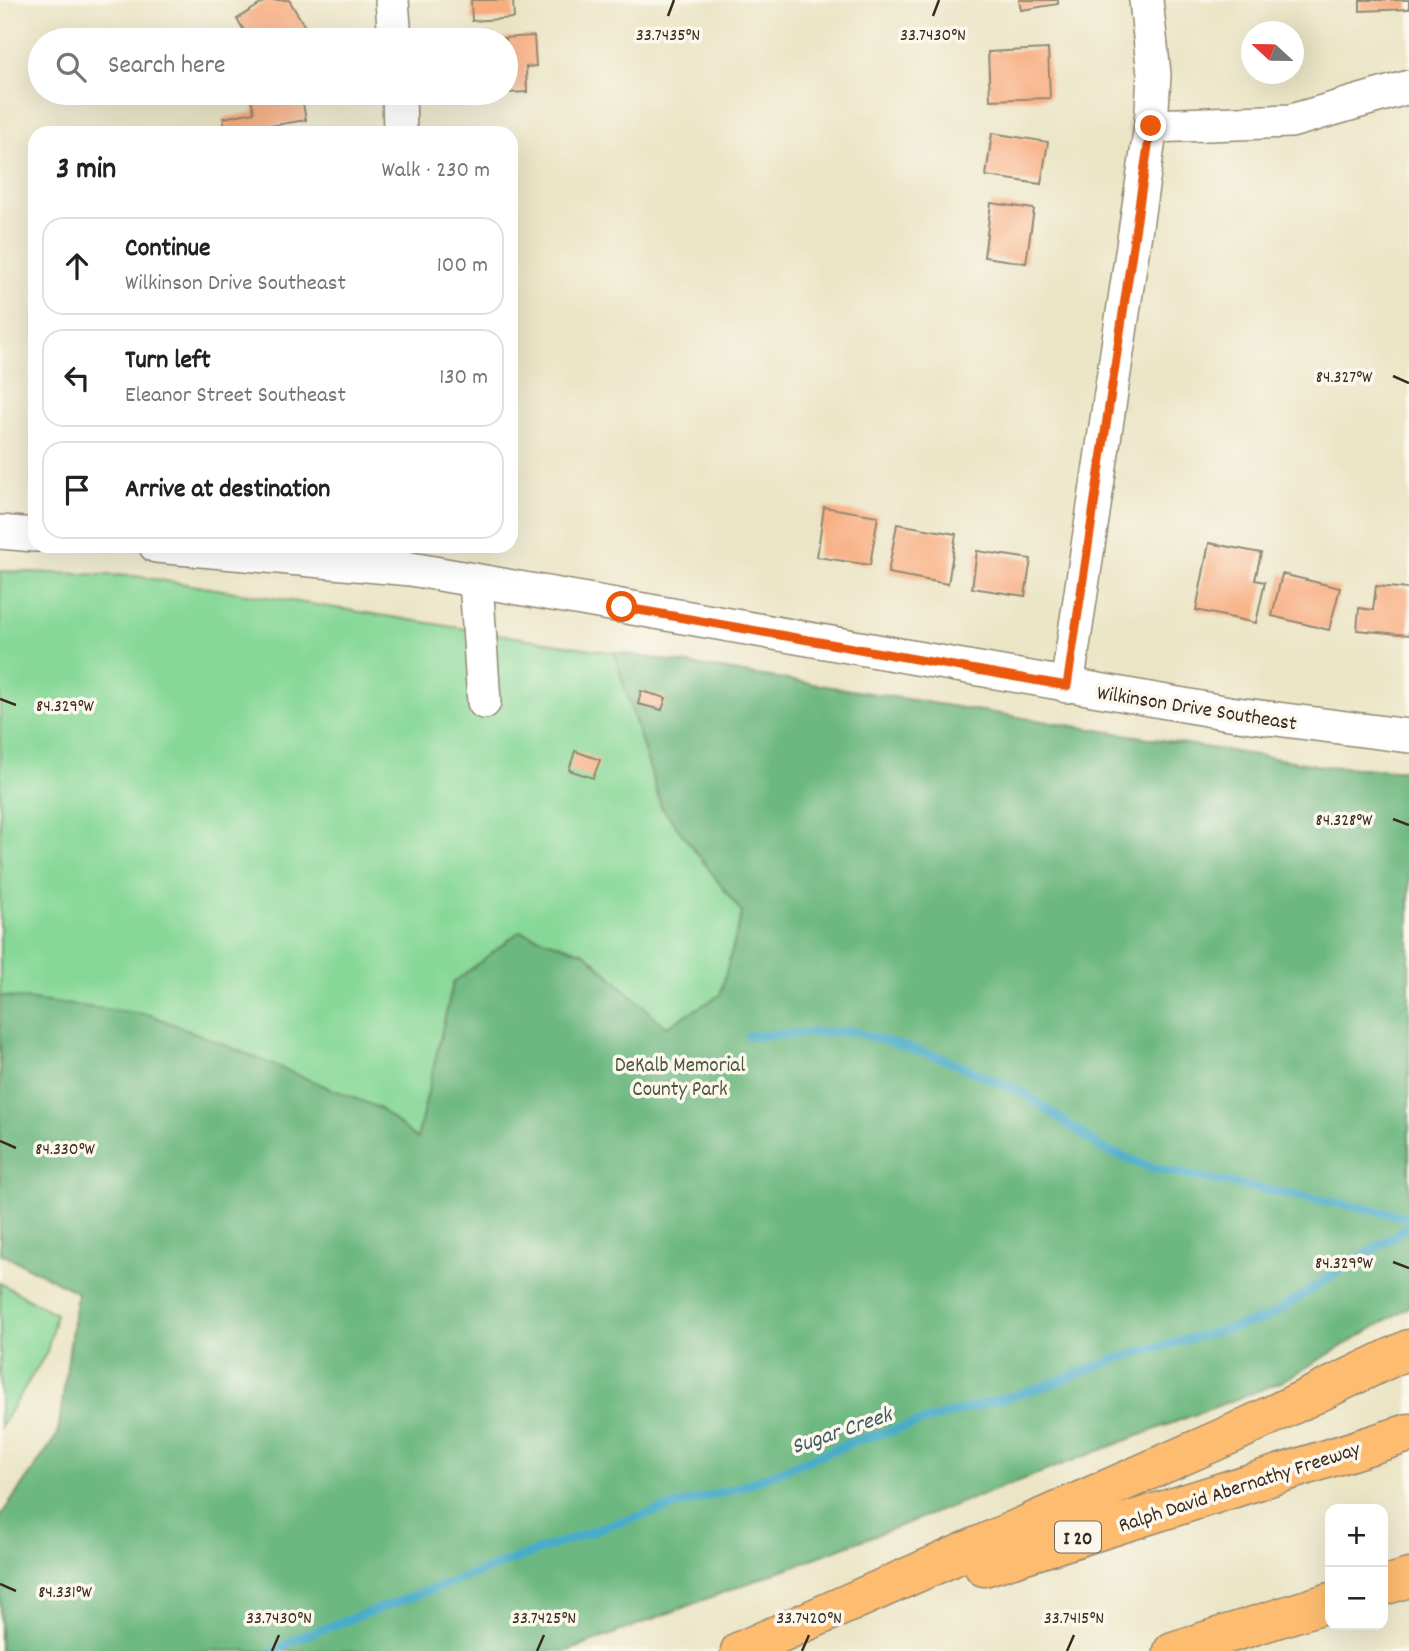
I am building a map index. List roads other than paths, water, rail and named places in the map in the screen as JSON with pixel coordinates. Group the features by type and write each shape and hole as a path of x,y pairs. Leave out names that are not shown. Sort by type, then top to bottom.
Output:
{"highway":[{"path":"740,1651 1234,1433 1409,1349"},
{"name":"Ralph David Abernathy Freeway","path":"751,1651 953,1577 1409,1433"},
{"path":"1388,1584 1409,1578"},
{"path":"1172,1651 1325,1604"}],"street":[{"path":"392,0 394,28"},
{"path":"1067,686 1151,126 1154,74 1146,0"},
{"path":"1151,126 1291,121 1409,87"},
{"path":"399,105 400,126"},
{"path":"0,532 28,534"},
{"name":"Wilkinson Drive Southeast","path":"304,553 410,558 476,581 1228,713 1409,736"},
{"path":"476,581 484,702"}],"waterway":[{"path":"749,1036 852,1031 942,1058 1024,1093 1103,1149 1152,1168 1409,1217"},
{"name":"Sugar Creek","path":"274,1651 298,1638 609,1525 740,1487 853,1442 1045,1386 1122,1357 1267,1318 1409,1226"}],"park label":[{"name":"DeKalb Memorial County Park","path":"680,1076"}]}
